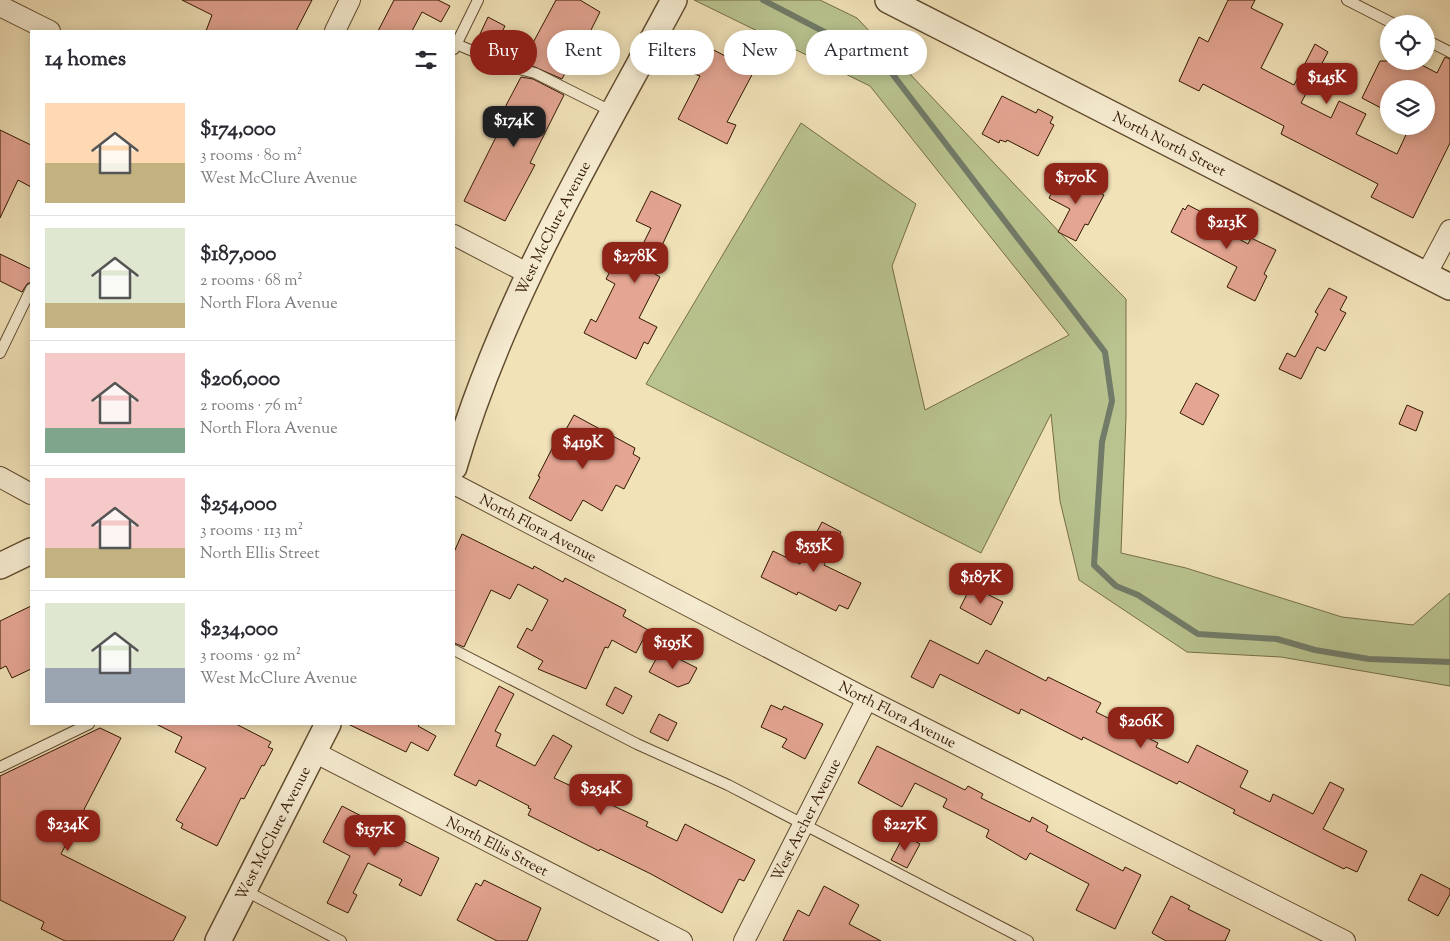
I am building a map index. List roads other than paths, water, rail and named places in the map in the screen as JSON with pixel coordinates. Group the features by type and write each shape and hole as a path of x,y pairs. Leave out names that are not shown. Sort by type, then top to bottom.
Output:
{"street":[{"path":"335,30 350,0"},
{"name":"West McClure Avenue","path":"455,460 463,406 517,297 674,0"},
{"name":"North North Street","path":"888,0 1450,288"},
{"path":"1,10 48,30"},
{"path":"1426,276 1450,230"},
{"path":"455,236 529,274"},
{"path":"0,477 30,493"},
{"name":"North Flora Avenue","path":"455,485 867,699 1345,941"},
{"path":"0,566 30,551"},
{"name":"West Archer Avenue","path":"744,941 867,699"},
{"name":"West McClure Avenue","path":"218,941 328,725"},
{"name":"North Ellis Street","path":"314,752 682,941"}],"lane":[{"path":"478,0 455,47 508,66 535,72 614,112"},
{"path":"1347,0 1380,17"},
{"path":"1435,44 1450,52"},
{"path":"0,352 30,291"},
{"path":"455,651 637,744 728,785 803,826 1028,941"},
{"path":"0,767 87,725"},
{"path":"244,890 341,941"}],"waterway":[{"path":"763,0 884,63 1105,352 1112,401 1102,442 1094,565 1116,586 1138,595 1198,634 1277,639 1315,650 1369,659 1450,662"}]}
